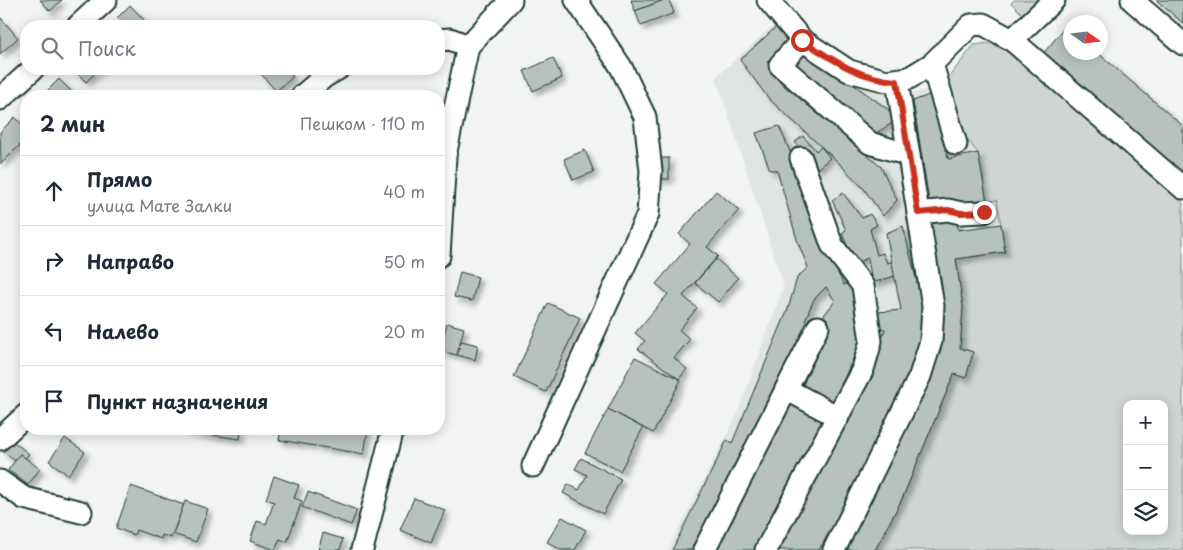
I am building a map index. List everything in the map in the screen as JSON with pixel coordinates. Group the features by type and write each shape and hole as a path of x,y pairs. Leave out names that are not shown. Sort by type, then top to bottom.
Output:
{"street":[{"path":"84,20 106,0"},
{"path":"445,144 468,46 511,0"},
{"path":"533,466 648,214 650,171 645,117 621,67 576,0"},
{"path":"768,0 802,40 849,70 887,81 909,78 932,64 971,25 983,24 1012,40 1183,188"},
{"path":"1012,40 1054,0"},
{"path":"1132,0 1183,44"},
{"path":"445,39 450,39 468,46"},
{"path":"802,40 780,64 870,143 909,155"},
{"path":"932,64 956,144"},
{"path":"0,99 26,75"},
{"path":"309,90 328,75"},
{"path":"834,550 920,376 931,341 933,306 897,81"},
{"path":"766,550 864,369 871,341 863,286 832,246 800,158"},
{"path":"918,213 948,210 961,213 984,212"},
{"path":"704,550 818,328"},
{"path":"786,390 838,417"},
{"path":"0,439 20,421"},
{"path":"362,550 391,435"},
{"path":"0,481 24,498 81,512"}],"shaded area":[{"path":"1014,0 1042,0 1026,18 1011,3"},
{"path":"776,23 909,95 944,83 955,125 978,153 987,202 997,200 1005,252 966,378 953,375 902,499 875,550 668,550 736,417 784,286 716,77"},
{"path":"989,43 1019,57 1183,203 1183,550 875,550 902,499 954,374 965,377 972,352 960,348 963,307 956,259 1005,252 997,200 987,202 978,153 955,125 944,83 974,45"}],"building":[{"path":"40,0 62,0 50,11"},
{"path":"631,0 664,0 635,11"},
{"path":"664,0 669,0 674,13 641,26 635,11"},
{"path":"1156,0 1183,0 1183,23"},
{"path":"130,5 144,20 119,20 117,18"},
{"path":"0,19 18,38 0,54"},
{"path":"776,27 788,42 767,62 773,67 770,70 788,90 790,88 800,95 798,97 881,167 897,200 883,216 864,189 837,161 769,99 740,60"},
{"path":"1063,30 1063,60 1106,60 1183,126 1183,177 1041,56"},
{"path":"805,50 889,110 894,122 873,135 791,64"},
{"path":"553,58 562,78 533,91 524,71"},
{"path":"79,75 93,75 86,82"},
{"path":"262,75 291,75 293,77 277,90"},
{"path":"59,79 70,90 48,90"},
{"path":"929,95 941,125 948,159 978,153 987,202 955,208 930,207 913,101"},
{"path":"15,117 20,122 20,145 1,164 0,132"},
{"path":"779,126 791,154 794,169 804,171 815,229 844,285 848,283 854,293 860,343 831,408 802,388 823,335 821,319 835,301 826,287 814,299 805,320 808,323 753,447 697,550 672,550 727,440 732,443 788,309 797,278 808,267 798,243 777,170 770,170 756,133"},
{"path":"803,136 816,151 821,147 830,158 817,169 795,142"},
{"path":"585,150 594,172 573,180 564,159"},
{"path":"657,158 669,158 669,179 657,179"},
{"path":"716,191 739,210 707,247 718,256 683,296 697,308 679,330 690,339 674,358 687,369 679,379 638,349 645,341 635,333 668,294 656,284 690,244 679,234"},
{"path":"843,193 862,218 870,214 877,225 870,229 877,255 883,253 887,263 892,262 895,276 872,283 868,258 854,264 842,233 846,230 832,200"},
{"path":"956,215 958,230 1001,224 1005,252 956,259 963,307 960,348 973,352 966,378 954,374 902,499 875,550 841,550 878,487 929,378 929,219"},
{"path":"903,226 919,290 924,325 919,350 856,485 819,550 778,550 816,481 873,367 885,329 880,328 878,312 901,310 886,233"},
{"path":"716,259 738,278 718,302 695,283"},
{"path":"460,272 478,277 472,301 454,297"},
{"path":"548,303 580,318 546,392 514,377"},
{"path":"447,323 464,328 457,355 445,352"},
{"path":"461,341 478,345 475,360 457,355"},
{"path":"635,357 681,380 653,433 608,409"},
{"path":"793,398 825,416 755,550 714,550"},
{"path":"608,409 643,428 620,471 585,453"},
{"path":"212,435 240,435 240,439"},
{"path":"280,435 367,435 364,454 279,440"},
{"path":"65,438 85,452 68,475 49,461"},
{"path":"10,439 29,454 25,458 20,454 15,461 1,450"},
{"path":"20,454 40,469 28,485 8,470"},
{"path":"581,458 621,479 603,514 563,493 568,484 579,490 587,475 575,469"},
{"path":"274,476 299,485 294,498 302,501 287,542 280,539 275,550 250,541 257,521 266,524 274,502 266,499"},
{"path":"131,486 184,505 171,538 162,535 161,539 136,530 134,535 116,528"},
{"path":"308,492 357,510 351,525 302,507"},
{"path":"414,498 445,510 431,543 400,530"},
{"path":"185,501 208,509 196,542 173,534"},
{"path":"562,517 586,530 575,550 561,550 547,542"},
{"path":"323,533 343,539 340,550 318,550"}],"route":[{"path":"802,40 849,70 887,81 897,81 918,213 948,210 961,213 984,212"}]}
